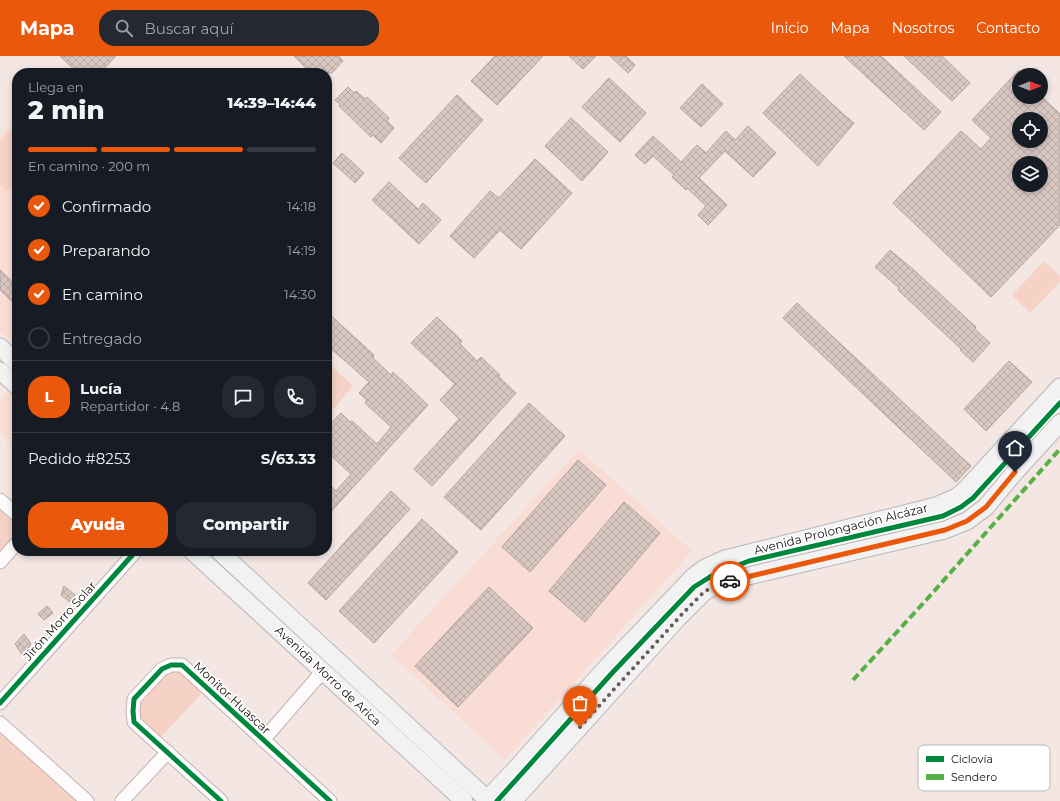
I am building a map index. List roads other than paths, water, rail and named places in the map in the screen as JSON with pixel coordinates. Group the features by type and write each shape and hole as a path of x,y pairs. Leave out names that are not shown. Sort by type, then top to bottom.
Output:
{"main road":[{"path":"0,347 12,358"},
{"path":"0,370 12,381"},
{"name":"Avenida Prolongación Alcázar","path":"487,800 607,667 694,576 705,568 725,559 744,553 936,506 957,497 983,471 1060,387"},
{"name":"Avenida Prolongación Alcázar","path":"513,801 684,612 705,591 722,583 744,577 945,530 967,521 986,507 1015,472 1060,423"},
{"name":"Avenida Morro de Arica","path":"197,556 464,801"},
{"name":"Avenida Morro de Arica","path":"224,556 487,800"},
{"path":"607,667 622,680"}],"street":[{"path":"0,500 12,511"},
{"path":"0,562 12,549"},
{"name":"Jirón Morro Solar","path":"0,703 132,556"},
{"name":"Monitor Huascar","path":"221,801 134,722 134,699 162,669 171,665 182,665 330,801"},
{"name":"Monitor Huascar","path":"263,740 323,672"},
{"path":"0,723 88,801"},
{"path":"122,801 168,752"}]}
